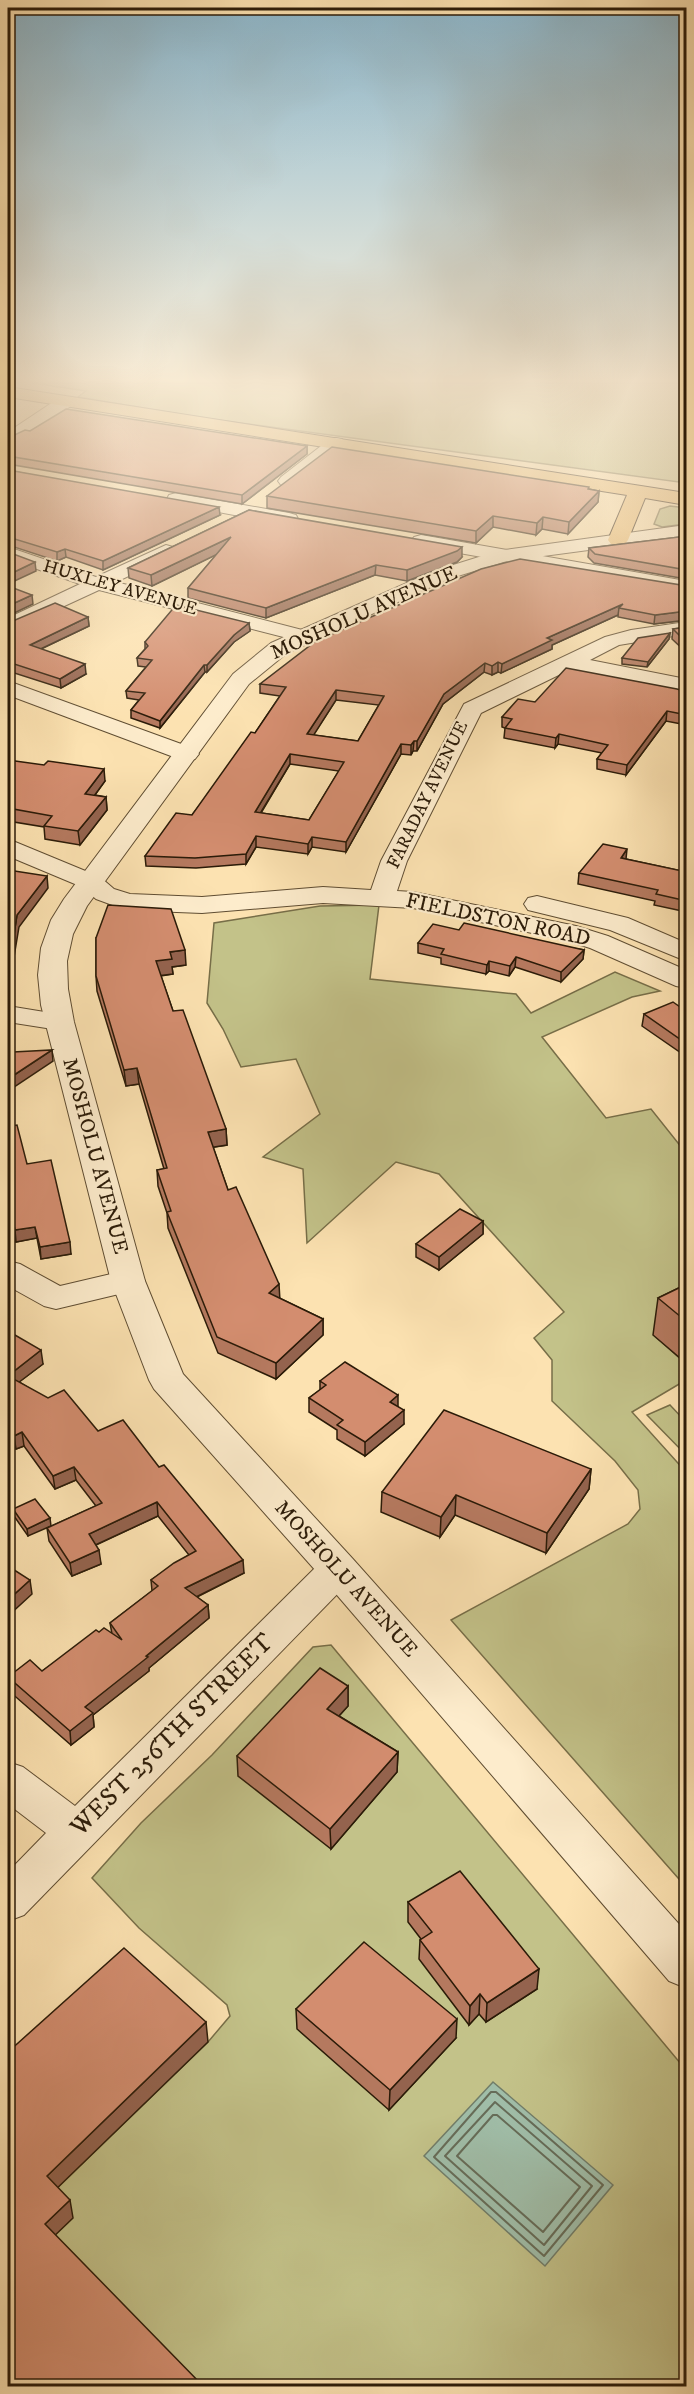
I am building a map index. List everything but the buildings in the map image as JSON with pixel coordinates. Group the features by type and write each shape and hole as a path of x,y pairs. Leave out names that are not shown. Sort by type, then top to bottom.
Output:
{"main road":[{"path":"618,540 636,495"},
{"path":"661,495 687,499"}],"street":[{"path":"154,495 312,522"},
{"path":"215,528 248,512 270,495"},
{"name":"MOSHOLU AVENUE","path":"687,531 505,555 441,575 303,636 264,658 241,679 65,918 53,948 50,968 59,1022 128,1281 166,1380 338,1569 687,1966"},
{"path":"406,538 687,587"},
{"path":"8,626 183,543"},
{"name":"HUXLEY AVENUE","path":"8,553 98,584 303,636"},
{"name":"FARADAY AVENUE","path":"385,887 399,850 472,709 620,638 687,628"},
{"path":"567,662 687,685"},
{"path":"8,688 187,754"},
{"name":"FIELDSTON ROAD","path":"8,847 91,882 105,894 126,902 202,905 323,895 385,887 460,887 619,924 687,953"},
{"name":"FIELDSTON ROAD","path":"385,887 448,906 567,933 619,950 687,980"},
{"path":"8,1014 59,1022"},
{"path":"8,1272 56,1298 128,1281"},
{"name":"WEST 256TH STREET","path":"8,1901 338,1569"},
{"path":"8,1780 76,1831"}],"shaded area":[{"path":"670,506 686,508 686,524 662,527 654,524 660,509"},
{"path":"379,905 370,979 516,994 531,1013 615,972 660,991 632,997 542,1037 606,1118 651,1109 686,1153 686,1319 654,1335 686,1364 686,1380 632,1412 686,1472 686,1887 451,1620 628,1524 640,1509 638,1490 615,1461 552,1401 552,1360 534,1338 564,1312 439,1174 396,1162 307,1243 303,1169 263,1157 320,1114 296,1059 241,1067 223,1029 207,1003 214,923 320,906"},
{"path":"670,1405 686,1422 686,1455 647,1415"},
{"path":"331,1645 686,2070 686,2386 188,2386 48,2242 50,2195 208,2042 230,2016 227,2005 139,1928 92,1878 141,1823 212,1755 313,1647"}],"water":[{"path":"493,2082 613,2185 545,2266 424,2156"}]}
